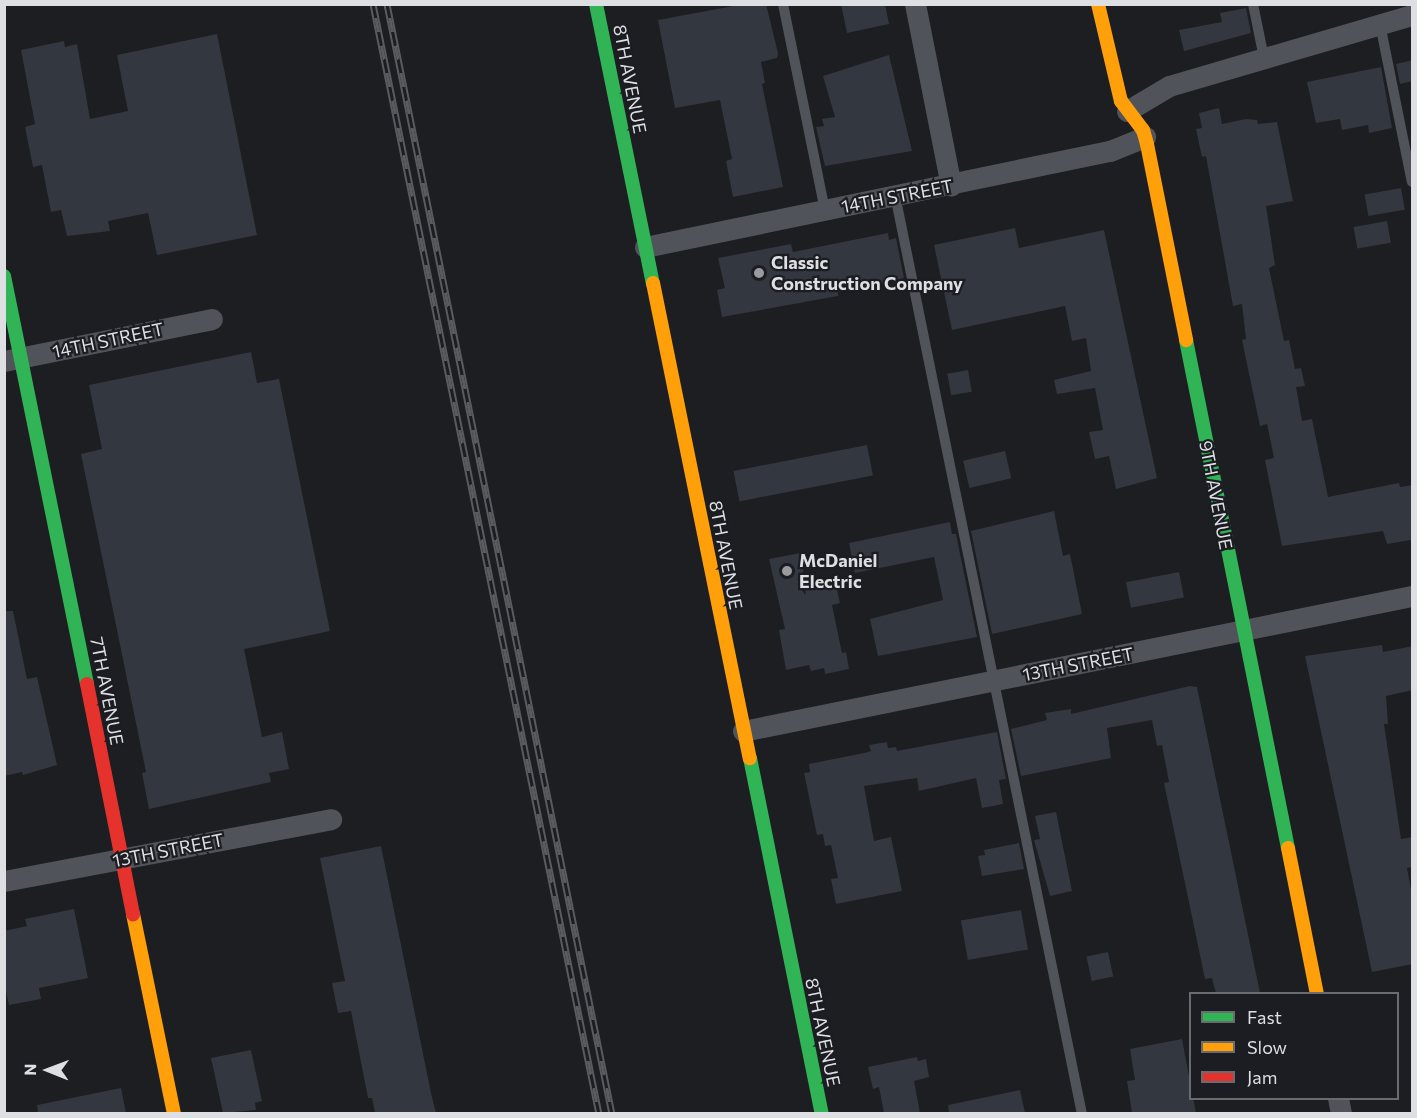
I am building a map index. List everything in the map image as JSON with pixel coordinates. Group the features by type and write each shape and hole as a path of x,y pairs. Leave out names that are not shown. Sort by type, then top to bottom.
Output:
{"street":[{"name":"8TH AVENUE","path":"596,4 822,1113"},
{"path":"915,4 951,186"},
{"name":"9TH AVENUE","path":"1098,4 1117,88 1127,111 1145,136 1317,992"},
{"path":"1127,111 1169,86 1413,15"},
{"name":"14TH STREET","path":"645,247 896,195 951,186 1112,151 1145,136"},
{"name":"7TH AVENUE","path":"4,276 13,360 122,858 174,1113"},
{"name":"14TH STREET","path":"13,360 212,319"},
{"name":"13TH STREET","path":"743,731 1413,596"},
{"name":"13TH STREET","path":"4,881 331,819"}],"lane":[{"path":"783,4 825,210"},
{"path":"1253,4 1264,58"},
{"path":"1380,24 1413,182"},
{"path":"896,195 1082,1113"}],"building":[{"path":"744,4 766,4 778,53 777,58 761,62 765,83 762,84 783,187 733,197 726,161 732,159 720,100 675,108 658,20"},
{"path":"841,4 885,4 889,24 847,33"},
{"path":"1246,8 1251,33 1184,51 1179,30 1222,22 1220,13"},
{"path":"217,34 257,235 157,255 148,213 108,221 110,231 67,236 61,210 51,212 42,165 33,167 25,127 35,124 21,50 64,41 65,47 77,44 90,119 128,111 117,55"},
{"path":"889,55 912,151 825,166 816,127 824,126 822,119 835,117 823,76"},
{"path":"1413,60 1413,81 1400,84 1396,64"},
{"path":"1381,67 1392,128 1369,133 1368,125 1342,130 1340,119 1316,123 1307,82"},
{"path":"1219,108 1222,124 1246,119 1257,120 1258,124 1277,122 1293,201 1266,206 1275,265 1269,268 1284,341 1289,340 1295,369 1301,368 1305,386 1296,387 1302,421 1312,419 1328,497 1399,483 1400,487 1413,485 1411,540 1387,544 1383,531 1282,546 1265,460 1274,458 1267,424 1260,426 1242,340 1246,339 1242,304 1233,306 1206,156 1202,157 1196,129 1202,128 1199,113"},
{"path":"1401,188 1405,210 1368,216 1365,194"},
{"path":"1387,221 1391,243 1357,249 1354,227"},
{"path":"1015,228 1019,248 1104,230 1157,478 1116,489 1109,456 1095,459 1089,432 1103,430 1095,388 1057,394 1054,380 1091,371 1086,338 1072,341 1065,306 952,330 934,245"},
{"path":"888,233 889,240 896,238 904,278 838,292 838,296 722,317 717,290 725,288 718,258 791,244 793,252"},
{"path":"251,352 257,383 279,379 330,631 244,649 262,737 282,732 289,769 269,773 271,782 149,809 142,773 146,772 81,454 102,449 89,385"},
{"path":"968,370 972,392 951,395 947,374"},
{"path":"867,445 873,475 739,501 733,471"},
{"path":"1005,451 1011,478 969,488 963,461"},
{"path":"1054,511 1063,556 1070,554 1082,614 992,634 971,531"},
{"path":"950,522 952,534 956,534 977,637 878,656 870,619 943,600 934,557 855,573 849,543"},
{"path":"800,553 806,583 834,577 840,603 832,605 842,653 846,652 849,669 825,674 824,668 811,671 809,665 786,670 779,630 785,629 769,559"},
{"path":"1179,572 1184,598 1131,608 1126,582"},
{"path":"4,611 13,611 27,679 37,677 57,765 23,775 22,772 4,776"},
{"path":"1382,645 1383,652 1413,646 1413,690 1386,696 1388,724 1384,724 1401,839 1413,837 1413,867 1407,868 1412,895 1413,964 1372,972 1305,656"},
{"path":"1190,686 1197,687 1260,992 1216,992 1212,978 1205,979 1164,783 1169,782 1162,745 1157,746 1152,720 1107,728 1111,758 1021,776 1011,729 1047,720 1045,713 1071,709 1071,714"},
{"path":"997,732 1006,779 999,780 1003,804 982,808 976,778 919,791 917,778 864,786 874,841 891,837 902,891 836,904 831,879 838,878 831,845 825,846 823,834 817,835 804,773 810,772 809,764 871,751 869,745 887,742 888,748 896,747 897,751"},
{"path":"1056,812 1072,891 1050,896 1034,840 1040,839 1035,816"},
{"path":"1019,843 1024,869 982,876 978,856 985,855 984,850"},
{"path":"381,846 436,1113 375,1113 372,1098 368,1098 351,1011 338,1013 332,983 345,981 320,858"},
{"path":"74,909 88,978 39,988 41,999 9,1005 4,983 4,931 27,926 25,919"},
{"path":"1021,910 1028,949 968,960 961,921"},
{"path":"1108,952 1113,976 1092,981 1086,957"},
{"path":"1182,1039 1189,1076 1189,1100 1194,1100 1196,1113 1132,1113 1127,1081 1135,1080 1130,1049"},
{"path":"251,1050 262,1101 255,1103 256,1110 223,1113 211,1058"},
{"path":"917,1057 918,1061 926,1059 929,1077 914,1081 920,1113 884,1113 879,1087 873,1089 868,1067"},
{"path":"121,1088 126,1113 38,1113 37,1105"},
{"path":"1020,1090 1025,1113 949,1113 948,1105"}],"railway":[{"path":"373,4 599,1114"},
{"path":"387,4 612,1114"}],"traffic: fast":[{"path":"596,4 653,283"},
{"path":"4,276 87,684"},
{"path":"1186,340 1288,848"},
{"path":"750,758 822,1114"}],"traffic: slow":[{"path":"1098,4 1121,101 1143,130 1147,144 1186,340"},
{"path":"653,283 750,758"},
{"path":"1288,848 1317,992"},
{"path":"133,914 174,1114"}],"traffic: jam":[{"path":"87,684 133,914"}],"place":[{"name":"Classic Construction Company","path":"759,273"},
{"name":"McDaniel Electric","path":"787,571"}]}
